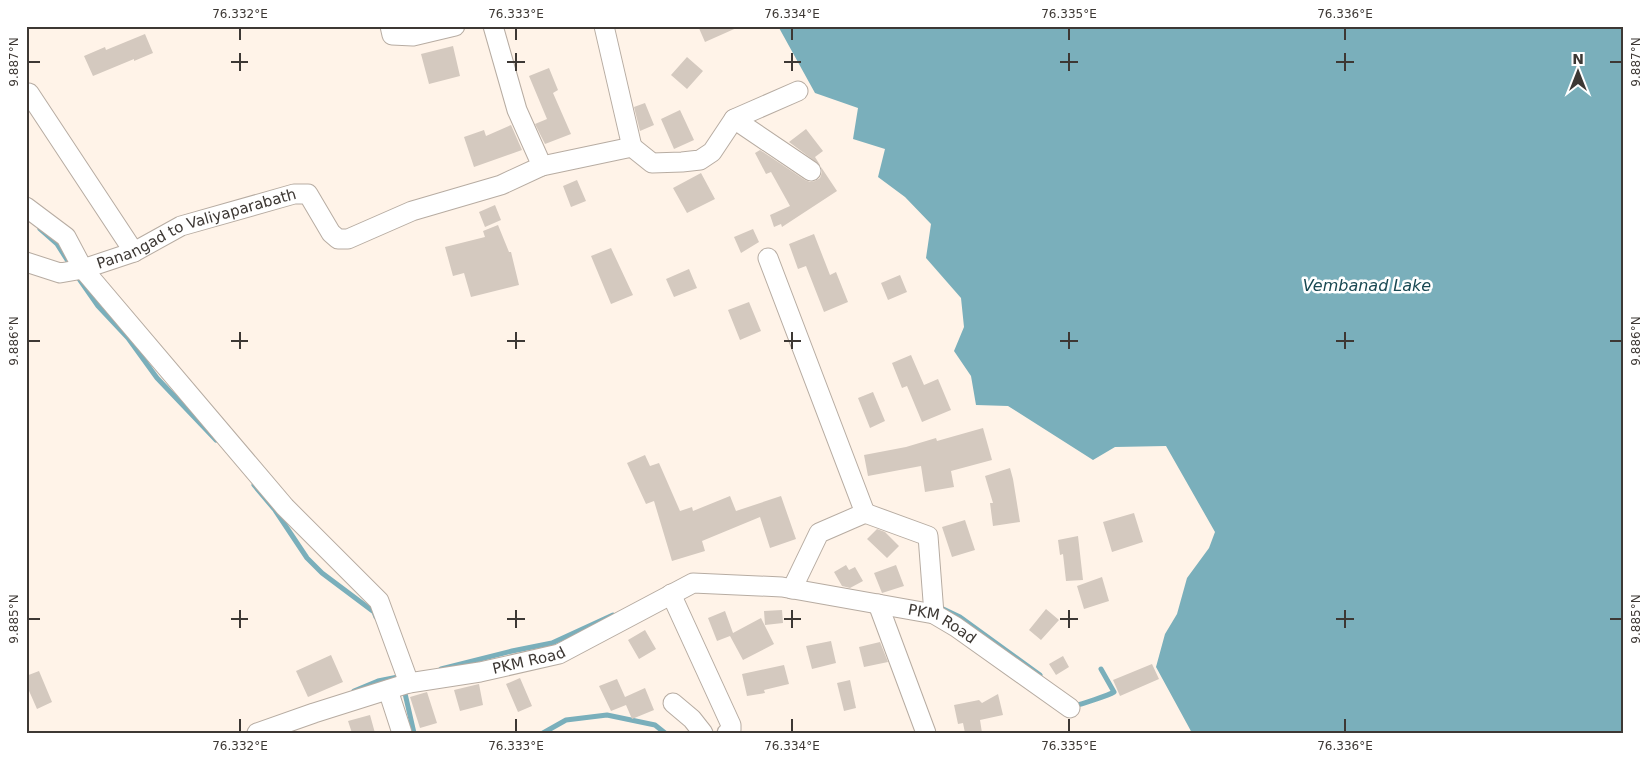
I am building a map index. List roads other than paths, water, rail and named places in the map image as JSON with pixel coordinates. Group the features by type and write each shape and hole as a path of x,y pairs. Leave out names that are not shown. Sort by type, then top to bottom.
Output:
{"street":[{"path":"390,26 392,35 413,36 455,26"},
{"path":"493,26 517,110 542,166 632,147"},
{"path":"604,26 632,147 652,163 700,160 712,152 734,119 798,90"},
{"path":"29,93 134,252"},
{"path":"734,119 811,171"},
{"name":"Panangad to Valiyaparabath","path":"26,262 60,272 83,270 134,252 181,226 294,194 308,194 331,233 338,239 348,239 412,211 501,185 542,166"},
{"path":"26,207 66,237 83,270 284,507 379,601 409,683"},
{"path":"768,258 865,513"},
{"path":"792,589 819,533 865,513 928,536 934,614"},
{"name":"PKM Road","path":"258,733 409,683 480,672 559,654 671,594 701,581 792,589 934,614 956,627 1070,708"},
{"path":"671,594 731,725 731,730 726,733"},
{"path":"878,604 926,733"},
{"path":"388,690 402,733"},
{"path":"672,703 682,710 703,733"}],"water":[{"name":"Vembanad Lake","path":"778,26 1624,26 1624,733 1192,733 1156,667 1165,634 1177,614 1187,578 1209,548 1215,532 1166,446 1115,447 1093,460 1008,406 976,405 971,376 954,351 964,327 961,298 926,258 931,224 905,197 878,177 885,149 853,139 858,108 815,93"}],"waterway":[{"path":"40,229 57,244 71,266"},
{"path":"75,273 98,306 128,338 157,378 216,440"},
{"path":"254,485 275,510 307,558 322,573 374,612 376,617"},
{"path":"941,608 960,617 1040,675"},
{"path":"441,669 552,643 613,615"},
{"path":"1074,703 1076,705 1114,692 1101,669"},
{"path":"354,691 378,681 398,677"},
{"path":"404,689 414,733"},
{"path":"543,733 566,720 607,715 655,725 665,733"}]}
